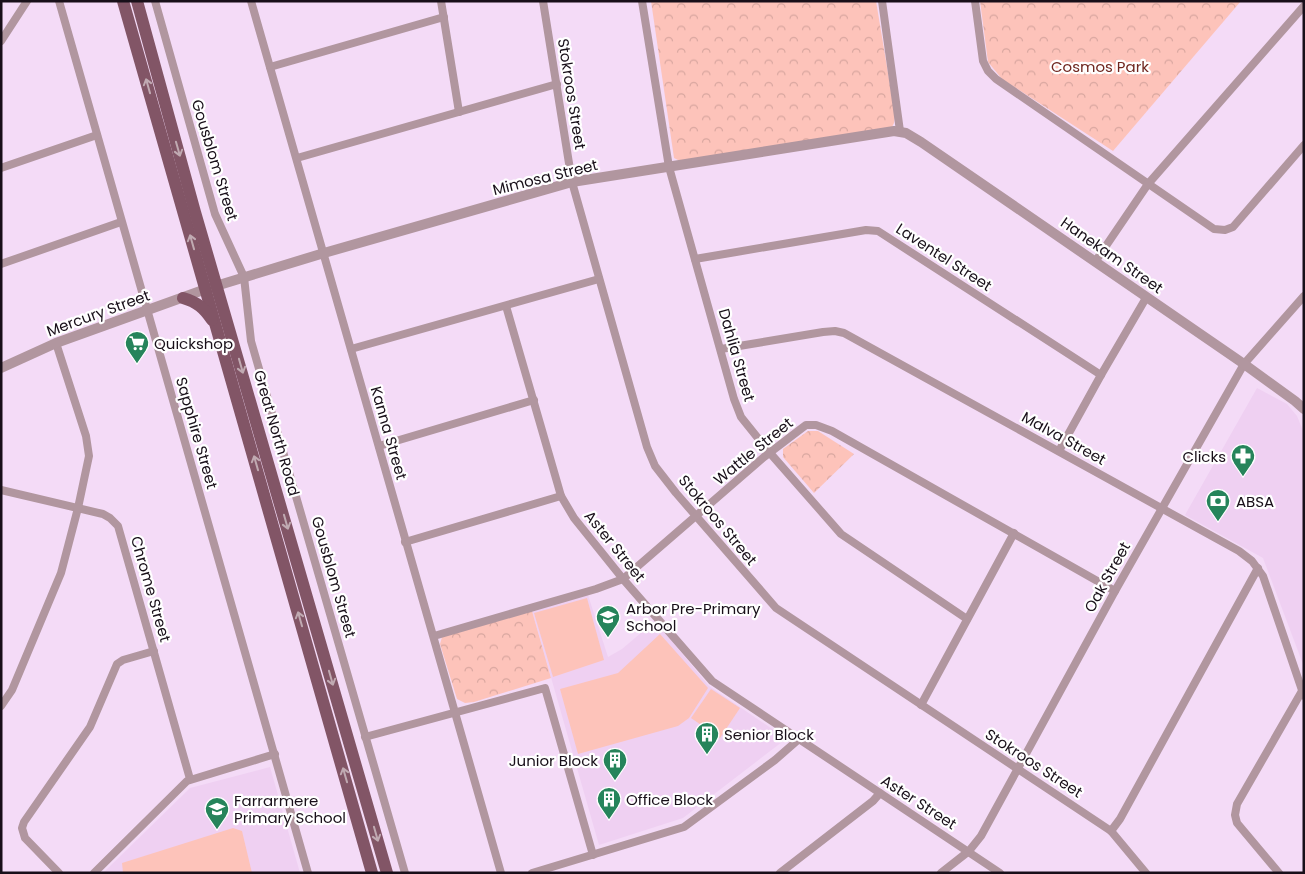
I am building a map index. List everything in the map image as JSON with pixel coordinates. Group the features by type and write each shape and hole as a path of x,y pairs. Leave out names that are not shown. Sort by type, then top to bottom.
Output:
{"main road":[{"name":"Great North Road","path":"123,1 305,588 387,873"},
{"name":"Great North Road","path":"137,1 211,287 217,326 372,873"},
{"path":"183,298 195,301 217,326"},
{"path":"292,592 305,588"}],"street":[{"path":"1,41 27,1"},
{"name":"Sapphire Street","path":"58,1 308,873"},
{"name":"Gousblom Street","path":"155,1 215,214 244,277 251,341 405,873"},
{"name":"Kanna Street","path":"251,1 501,873"},
{"path":"441,1 459,112"},
{"name":"Stokroos Street","path":"543,1 572,182 649,452 660,472 776,608 1111,831 1146,873"},
{"name":"Dahlia Street","path":"642,1 669,167 737,408 770,452 841,534 967,619"},
{"path":"882,1 900,131"},
{"path":"975,1 983,61 992,75 1029,103 1214,229 1225,230 1237,223 1304,145"},
{"path":"1095,262 1148,184 1304,6"},
{"path":"270,67 444,17"},
{"path":"297,158 557,84"},
{"name":"Mimosa Street","path":"211,287 572,182 889,131 900,131"},
{"name":"Hanekam Street","path":"900,131 912,135 1244,364 1304,408"},
{"path":"1,168 97,135"},
{"path":"1,264 121,222"},
{"name":"Laventel Street","path":"695,259 866,230 878,231 1101,375"},
{"path":"351,349 599,279"},
{"name":"Mercury Street","path":"1,368 56,343 211,287"},
{"name":"Oak Street","path":"941,873 969,851 981,836 1161,508 1244,364 1304,296"},
{"path":"1060,451 1146,298"},
{"name":"Aster Street","path":"506,306 561,496 574,518 623,579 712,681 1000,873"},
{"name":"Malva Street","path":"720,349 823,332 839,332 1240,551 1258,568 1265,582 1303,693"},
{"path":"1,706 12,690 56,587 88,466 89,446 56,343"},
{"path":"379,446 534,400"},
{"name":"Wattle Street","path":"434,636 596,589 623,579 770,452 802,428 812,425 820,426 1115,591"},
{"name":"Chrome Street","path":"1,490 107,516 118,526 190,779"},
{"path":"405,542 561,496"},
{"path":"920,705 1014,533"},
{"path":"1111,831 1120,819 1258,568"},
{"path":"58,873 25,838 22,828 24,822 90,727 117,664 123,660 154,652"},
{"path":"366,736 545,688 593,855"},
{"path":"1279,873 1237,823 1235,809 1303,693"},
{"path":"532,873 674,831 689,824 775,760 799,739"},
{"path":"94,873 190,779 275,754"},
{"path":"780,873 873,801 880,793"}],"shaded area":[{"path":"1257,388 1287,404 1297,416 1304,433 1304,667 1263,558 1185,515"},
{"path":"588,595 608,657 622,649 655,621 709,686 781,735 782,742 683,818 599,845 532,611"},
{"name":"Farrarmere Primary School","path":"270,767 300,873 103,873 190,788"}],"green space":[{"path":"651,1 876,1 895,115 892,127 680,161 674,158"},
{"name":"Cosmos Park","path":"980,1 1241,1 1113,151 1002,79 988,62"},
{"path":"808,431 818,431 854,454 814,493 783,457 783,449"},
{"path":"587,598 604,660 553,677 534,613"},
{"path":"532,611 551,678 474,702 465,703 457,699 440,644 442,637"},
{"path":"660,634 708,688 689,718 678,726 578,754 560,689 618,673"},
{"path":"711,689 740,708 720,738 691,718"},
{"path":"233,828 242,831 252,873 123,873 122,863"}],"place":[{"name":"Quickshop","path":"137,364"},
{"name":"Clicks","path":"1243,477"},
{"name":"ABSA","path":"1218,522"},
{"name":"Arbor Pre-Primary School","path":"608,638"},
{"name":"Senior Block","path":"707,755"},
{"name":"Junior Block","path":"615,781"},
{"name":"Office Block","path":"609,820"},
{"name":"Farrarmere Primary School","path":"217,830"}]}
